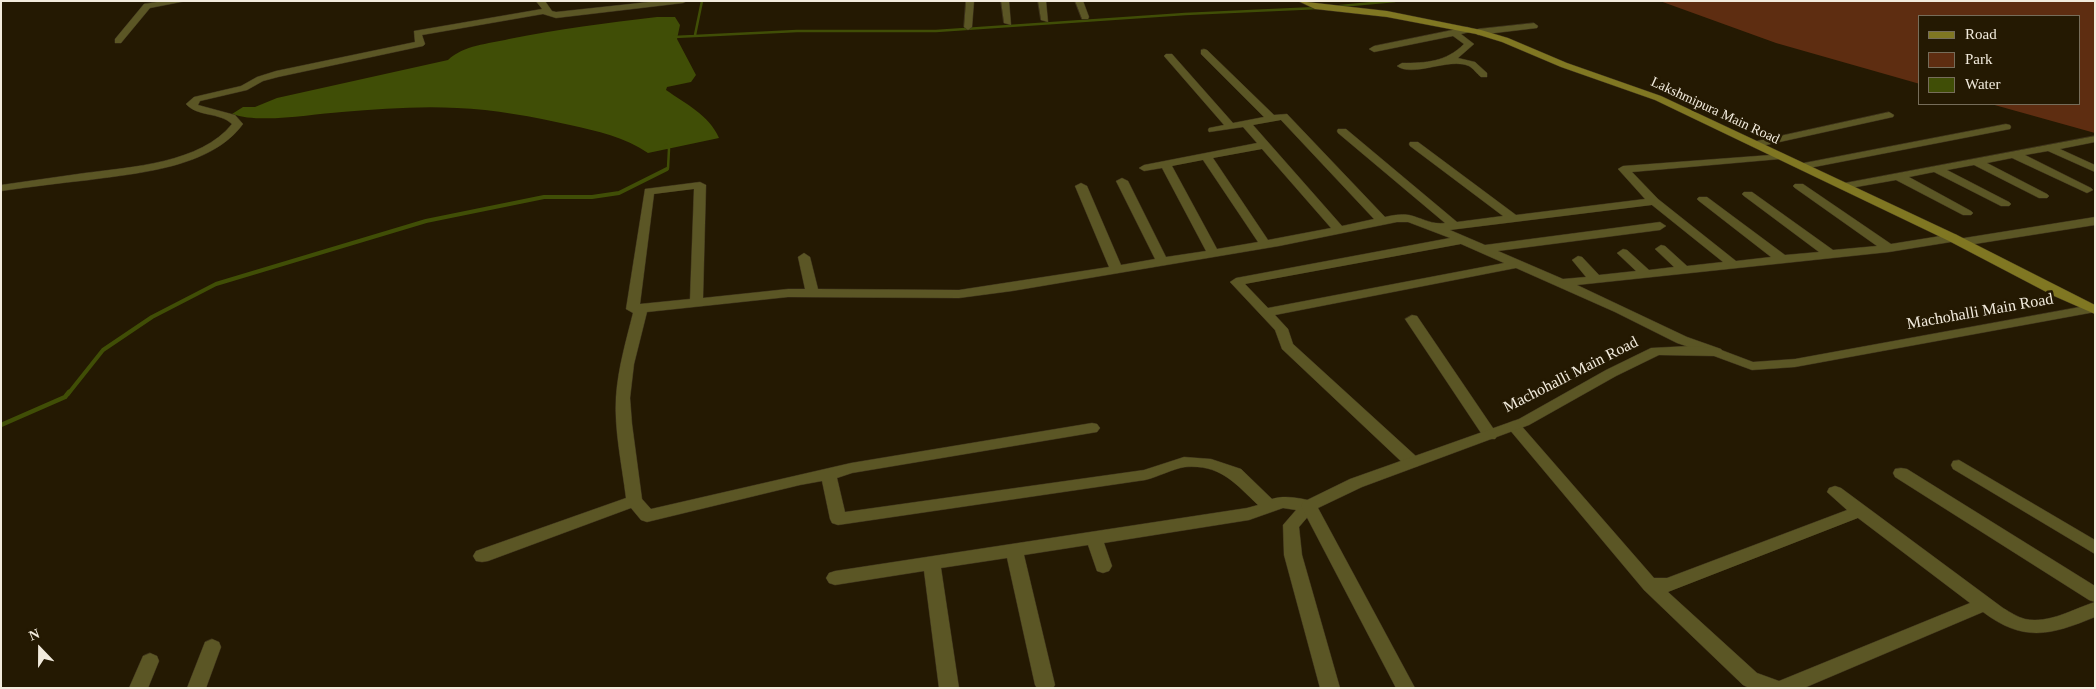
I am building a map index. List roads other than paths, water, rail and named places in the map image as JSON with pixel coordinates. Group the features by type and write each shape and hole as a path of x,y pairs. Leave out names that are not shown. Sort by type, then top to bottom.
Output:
{"main road":[{"name":"Lakshmipura Main Road","path":"1302,1 1331,9 1386,14 1478,32 1505,40 1564,65 1658,98 1958,240 2093,309"}],"street":[{"path":"118,41 147,6 182,1"},
{"path":"1,188 150,168 166,164 215,142 231,132 238,124 231,116 194,107 191,104 196,99 244,88 260,79 276,74 420,44 417,33 548,11 540,1"},
{"path":"543,12 556,16 680,3 683,1"},
{"path":"968,27 970,1"},
{"path":"1005,1 1008,23"},
{"path":"1042,1 1045,20"},
{"path":"1079,1 1085,17"},
{"path":"1478,32 1534,26"},
{"path":"1374,49 1455,34 1467,30"},
{"path":"1452,60 1470,44 1455,34"},
{"path":"1204,52 1272,119"},
{"path":"1169,56 1231,127"},
{"path":"1402,66 1427,66 1452,60 1472,64 1484,75"},
{"path":"1757,144 1890,115"},
{"path":"1213,130 1283,116 1381,220"},
{"path":"1246,124 1338,229"},
{"path":"1804,166 2006,127"},
{"path":"1342,131 1456,226"},
{"path":"1845,186 2095,139"},
{"path":"2082,141 2095,147"},
{"path":"1414,144 1513,218"},
{"path":"1144,168 1264,145"},
{"path":"2048,148 2095,169"},
{"path":"2013,154 2087,190"},
{"path":"1206,156 1212,169 1265,244"},
{"path":"1734,265 1654,200 1623,168 1780,156"},
{"path":"1975,161 2043,196"},
{"path":"1165,164 1213,253"},
{"path":"1936,169 2006,204"},
{"path":"1898,176 1967,213"},
{"path":"1122,181 1162,261"},
{"path":"696,302 700,185 650,191 633,309 788,293 959,294 1012,287 1265,244 1381,220 1409,219 1436,228 1563,284 1682,340 1716,352"},
{"path":"1081,186 1116,268"},
{"path":"1799,186 1890,248"},
{"path":"1748,194 1830,254"},
{"path":"1703,199 1782,259"},
{"path":"1436,228 1654,200"},
{"path":"1563,284 1958,240 2095,220"},
{"path":"1480,249 1660,226"},
{"path":"1412,462 1287,346 1281,329 1236,282 1461,240"},
{"path":"1662,250 1685,271"},
{"path":"1623,253 1647,275"},
{"path":"804,257 812,293"},
{"path":"1578,260 1596,280"},
{"path":"1264,313 1516,264"},
{"path":"641,308 627,364 623,398 624,424 634,501 647,516 800,479 828,475 851,468 1092,428"},
{"name":"Machohalli Main Road","path":"1309,506 1356,483 1524,422 1611,373 1656,351 1690,350 1716,352 1752,366 1795,364 2093,309"},
{"path":"1412,319 1490,435"},
{"path":"1514,426 1650,585 1750,679 1762,685 1775,688"},
{"path":"828,475 838,519 1145,475 1184,462 1211,464 1235,473 1270,506"},
{"path":"1959,465 2095,548"},
{"path":"1902,473 2095,595"},
{"path":"1836,492 1985,604 2012,621 2026,626 2039,627 2081,616 2095,608"},
{"path":"482,556 634,501"},
{"path":"835,578 1249,514 1282,502 1309,506"},
{"path":"1309,506 1291,525 1293,555 1330,688"},
{"path":"1309,506 1406,688"},
{"path":"1650,585 1668,585 1860,511"},
{"path":"1094,538 1103,566"},
{"path":"1014,551 1045,685"},
{"path":"932,563 949,688"},
{"path":"1783,688 1985,604"},
{"path":"196,688 212,647"},
{"path":"138,688 150,661"}],"water":[{"path":"657,17 675,17 680,25 677,39 696,75 691,82 667,87 666,90 703,116 719,138 648,153 630,143 600,132 542,119 485,110 442,107 399,108 286,118 257,118 232,114 243,107 255,107 277,98 448,60 461,51 485,44 564,29"}],"waterway":[{"path":"695,35 702,1"},
{"path":"1340,6 1395,1"},
{"path":"674,37 797,31 936,31 1185,14 1318,8"},
{"path":"664,170 668,168 669,149 666,145"},
{"path":"68,394 103,350 152,317 216,284 426,221 544,197 592,197 619,193 667,169"},
{"path":"1,425 65,397 69,392"}]}
